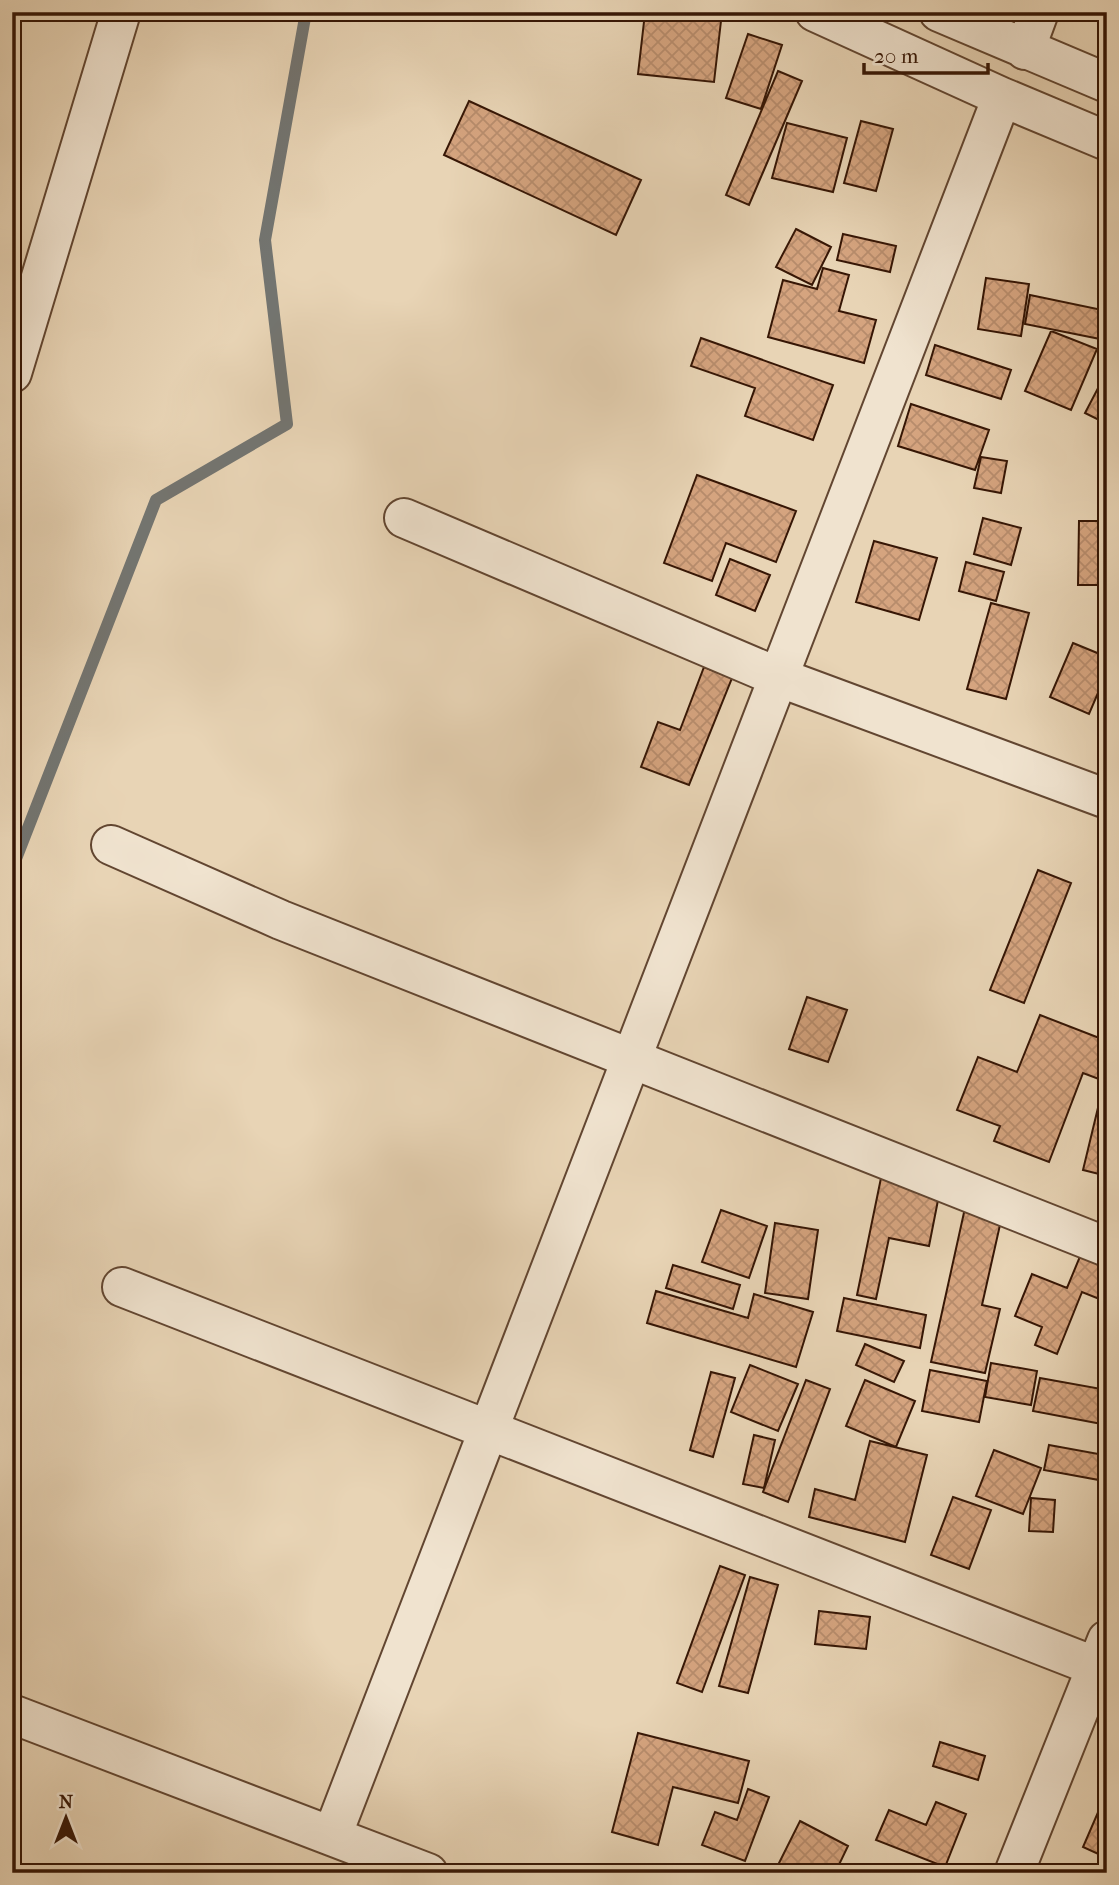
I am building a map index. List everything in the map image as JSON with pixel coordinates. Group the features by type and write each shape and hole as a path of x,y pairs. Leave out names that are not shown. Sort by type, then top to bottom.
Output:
{"street":[{"path":"12,373 121,12"},
{"path":"815,12 1002,97 1107,141"},
{"path":"939,12 1107,83"},
{"path":"1025,50 1039,12"},
{"path":"332,1836 1002,97"},
{"path":"404,518 778,677 1107,799"},
{"path":"111,845 281,920 1107,1247"},
{"path":"122,1287 488,1431 1103,1659 1014,1873"},
{"path":"12,1714 428,1873"}],"building":[{"path":"645,13 721,21 714,82 638,74"},
{"path":"748,34 782,45 761,109 726,98"},
{"path":"778,71 802,81 749,205 726,195"},
{"path":"469,101 641,180 616,235 444,155"},
{"path":"861,121 893,129 876,191 844,183"},
{"path":"787,123 847,138 833,192 772,178"},
{"path":"796,229 831,247 812,285 776,267"},
{"path":"843,234 896,246 890,272 837,260"},
{"path":"823,268 849,275 839,311 876,320 864,363 768,337 783,280 817,289"},
{"path":"986,278 1029,284 1021,336 978,329"},
{"path":"1030,295 1107,311 1105,340 1025,324"},
{"path":"1051,331 1097,349 1071,410 1025,391"},
{"path":"701,338 833,385 813,440 745,416 755,388 691,366"},
{"path":"935,345 1011,370 1001,399 926,375"},
{"path":"1107,371 1107,424 1085,413"},
{"path":"911,404 989,430 975,470 898,446"},
{"path":"981,457 1007,461 1001,493 974,488"},
{"path":"697,475 796,511 776,562 726,543 712,581 664,563"},
{"path":"983,518 1021,528 1011,565 974,554"},
{"path":"1079,521 1107,521 1107,585 1078,585"},
{"path":"874,541 937,558 919,620 856,602"},
{"path":"730,559 770,575 755,611 716,595"},
{"path":"966,562 1004,572 996,601 959,591"},
{"path":"991,603 1029,613 1006,699 967,689"},
{"path":"1073,643 1107,657 1107,672 1089,714 1050,697"},
{"path":"704,667 732,678 689,785 641,767 658,722 680,730"},
{"path":"1107,706 1107,746 1099,745"},
{"path":"1038,870 1071,883 1024,1003 990,990"},
{"path":"807,997 847,1010 828,1062 789,1049"},
{"path":"1040,1015 1107,1041 1107,1082 1083,1073 1049,1162 994,1141 1000,1126 957,1110 978,1057 1017,1072"},
{"path":"1103,1087 1107,1088 1107,1176 1083,1170"},
{"path":"881,1178 940,1190 929,1246 889,1238 876,1299 857,1295"},
{"path":"965,1208 1002,1216 982,1305 1000,1309 985,1373 931,1362"},
{"path":"721,1210 767,1226 749,1278 702,1262"},
{"path":"775,1223 818,1230 808,1299 765,1293"},
{"path":"1081,1254 1107,1264 1107,1302 1082,1292 1057,1354 1035,1345 1042,1327 1015,1316 1032,1274 1067,1288"},
{"path":"673,1265 740,1285 733,1309 666,1288"},
{"path":"656,1291 748,1318 754,1294 813,1312 796,1367 647,1323"},
{"path":"844,1298 926,1315 920,1348 837,1331"},
{"path":"865,1344 904,1361 894,1382 856,1365"},
{"path":"991,1363 1037,1371 1031,1405 985,1397"},
{"path":"750,1365 798,1384 778,1431 731,1412"},
{"path":"930,1370 987,1381 979,1422 922,1411"},
{"path":"711,1372 735,1378 713,1457 690,1450"},
{"path":"1040,1378 1107,1390 1107,1425 1033,1411"},
{"path":"806,1380 830,1389 788,1502 763,1492"},
{"path":"865,1380 915,1401 896,1447 846,1426"},
{"path":"754,1435 775,1440 764,1488 743,1484"},
{"path":"870,1441 927,1455 905,1542 809,1517 815,1489 855,1500"},
{"path":"1049,1445 1104,1455 1099,1480 1044,1470"},
{"path":"994,1450 1041,1468 1023,1514 976,1496"},
{"path":"953,1497 991,1510 969,1569 931,1555"},
{"path":"1031,1498 1055,1500 1053,1532 1029,1531"},
{"path":"720,1566 745,1575 702,1692 677,1683"},
{"path":"750,1577 778,1585 748,1693 719,1686"},
{"path":"819,1611 870,1617 866,1649 815,1644"},
{"path":"638,1733 749,1761 738,1803 673,1787 658,1845 612,1832"},
{"path":"940,1742 985,1756 978,1780 933,1766"},
{"path":"748,1789 769,1797 745,1861 702,1845 715,1812 737,1820"},
{"path":"936,1802 966,1814 945,1867 876,1840 889,1810 926,1825"},
{"path":"1099,1810 1107,1813 1107,1858 1083,1847"},
{"path":"800,1821 848,1846 835,1873 774,1873"}],"waterway":[{"path":"12,869 156,500 287,424 265,240 306,12"}]}
